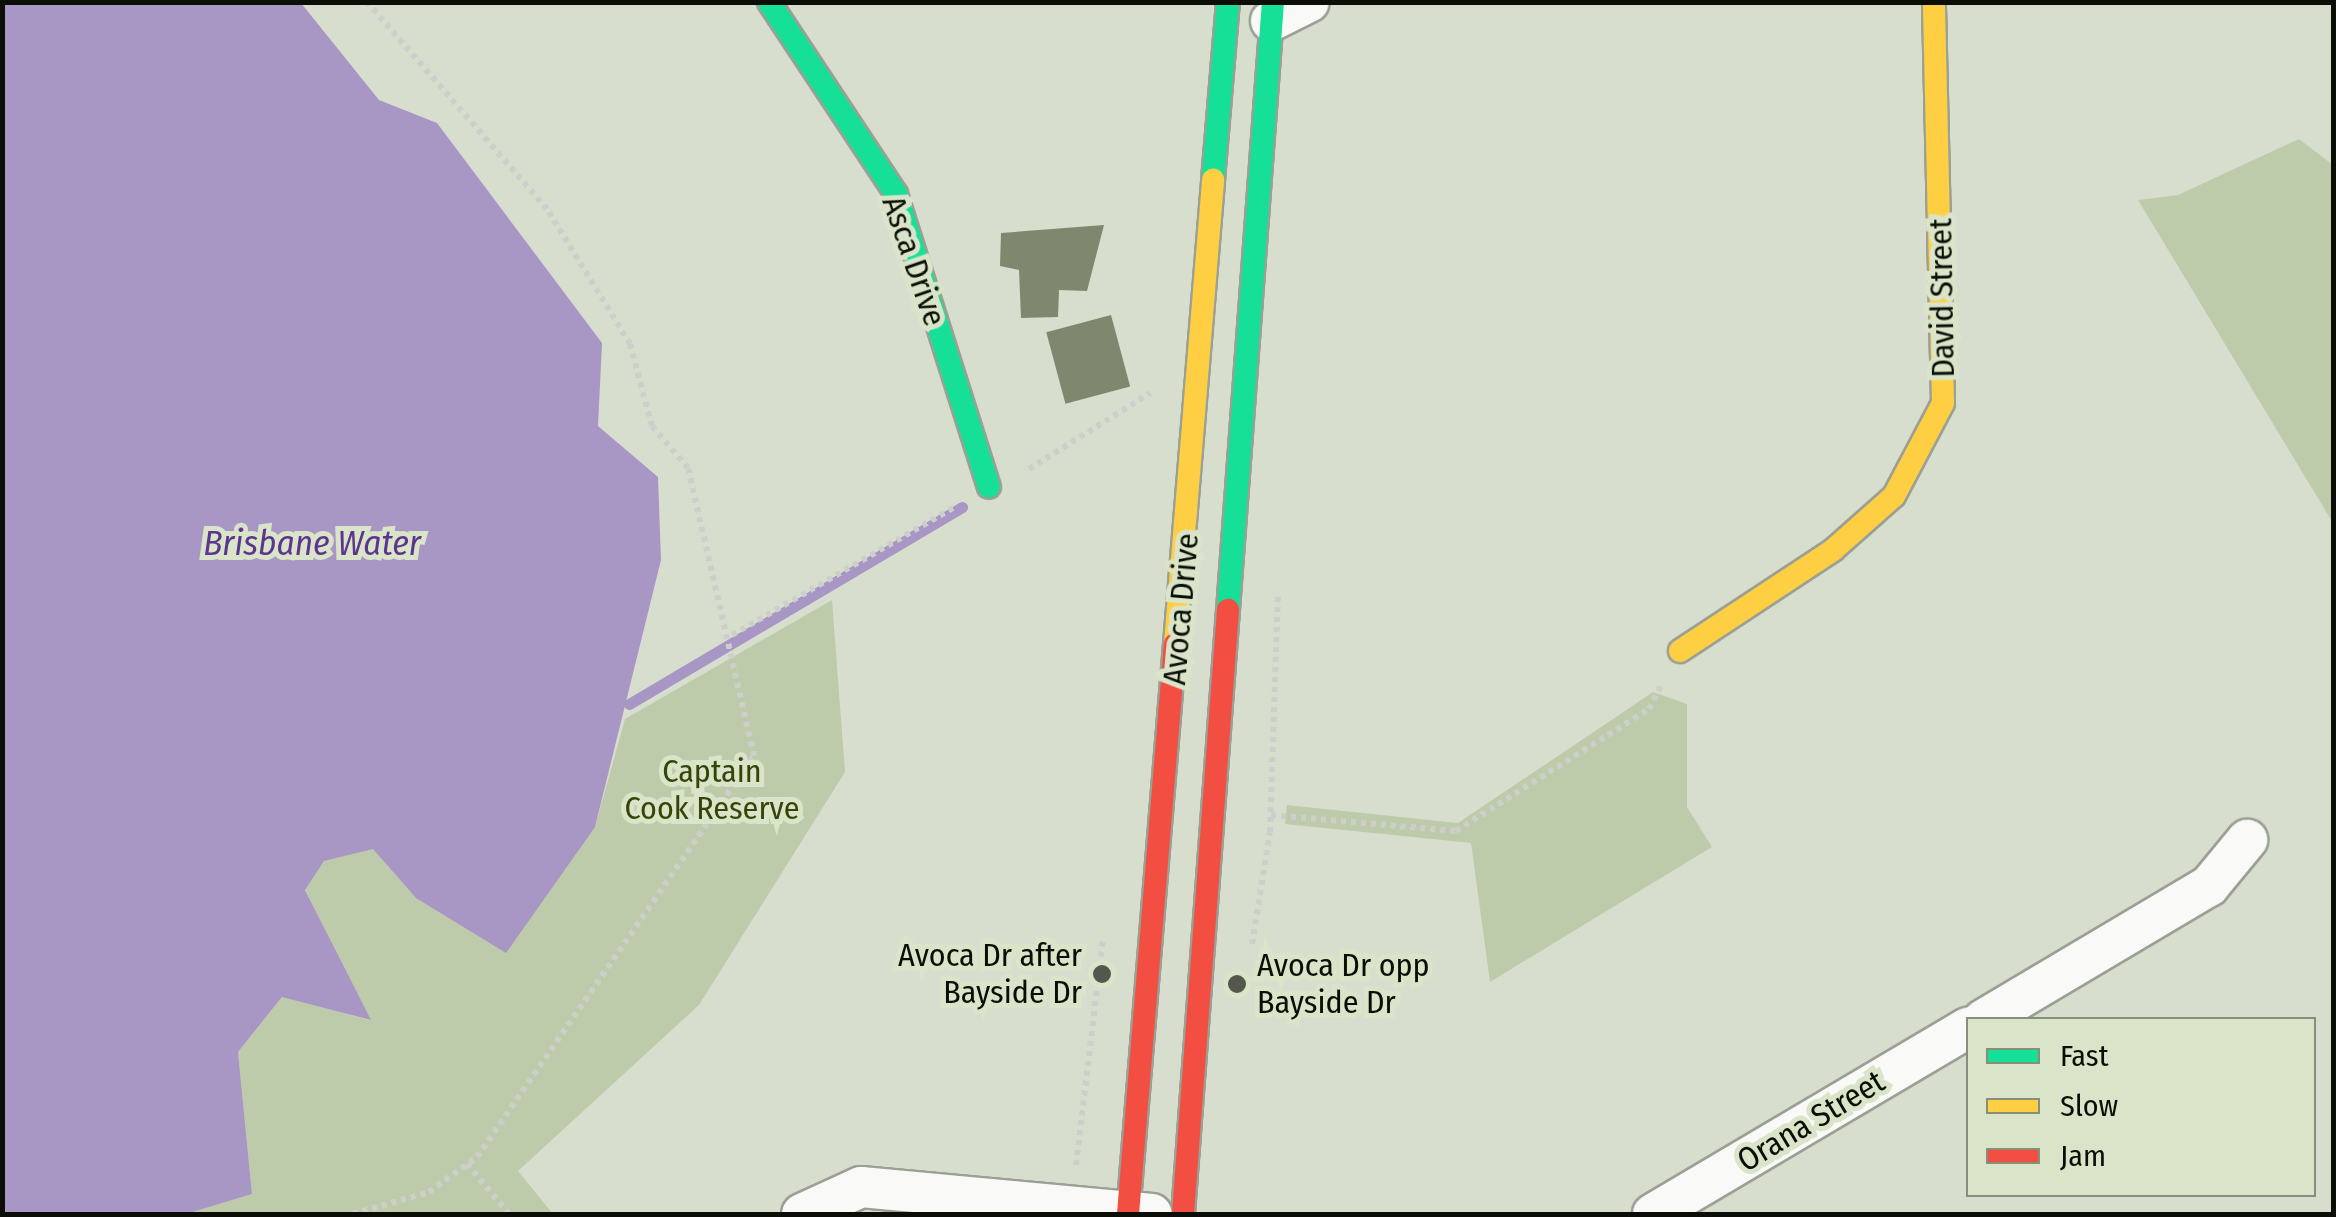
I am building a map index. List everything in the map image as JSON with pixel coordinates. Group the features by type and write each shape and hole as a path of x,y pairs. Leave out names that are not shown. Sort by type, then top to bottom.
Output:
{"main road":[{"name":"Asca Drive","path":"769,2 896,194 986,476"},
{"name":"Avoca Drive","path":"1136,1214 1228,2"},
{"name":"David Street","path":"1680,651 1832,550 1894,496 1944,404 1934,2"},
{"name":"Avoca Drive","path":"1183,1214 1272,12"}],"street":[{"name":"Avoca Drive","path":"1272,12 1309,2"},
{"path":"1988,1017 2209,886 2247,840"},
{"name":"Orana Street","path":"1653,1214 1966,1029"},
{"path":"802,1214 861,1188 1136,1214"}],"path":[{"path":"353,1214 430,1192 467,1164 754,756 732,635 688,468 652,426 630,344 524,179 367,2"},
{"path":"732,635 986,476 1011,453 1028,470 1146,395"},
{"path":"1271,815 1456,831 1649,709"},
{"path":"467,1164 509,1214"}],"green space":[{"path":"2299,139 2333,165 2333,523 2138,200 2178,195"},
{"name":"Captain Cook Reserve","path":"832,600 845,772 699,1005 518,1171 553,1214 186,1214 252,1194 238,1052 283,996 369,1020 305,889 324,861 373,848 416,898 595,827 625,719"},
{"path":"1653,692 1687,704 1687,807 1712,847 1490,982 1471,843 1285,824 1287,805 1458,823"}],"water":[{"name":"Brisbane Water","path":"2,3 301,3 379,100 437,123 602,343 598,426 658,477 661,560 595,827 506,953 416,898 373,849 324,861 305,890 371,1020 282,997 238,1052 252,1194 186,1214 3,1214"}],"building":[{"path":"1104,225 1087,291 1059,290 1058,317 1021,318 1019,270 1000,266 1001,233"},
{"path":"1111,315 1130,386 1065,404 1046,332"}],"waterway":[{"path":"629,704 962,507"}],"traffic: fast":[{"path":"769,2 896,194 989,487"},
{"path":"1213,180 1228,2"},
{"path":"1228,610 1273,2"}],"traffic: slow":[{"path":"1680,651 1833,550 1894,496 1943,403 1934,2"},
{"path":"1175,644 1213,180"}],"traffic: jam":[{"path":"1183,1214 1228,610"},
{"path":"1128,1214 1175,644"}],"place":[{"name":"Avoca Dr after Bayside Dr","path":"1102,974"},
{"name":"Avoca Dr opp Bayside Dr","path":"1237,984"}]}
